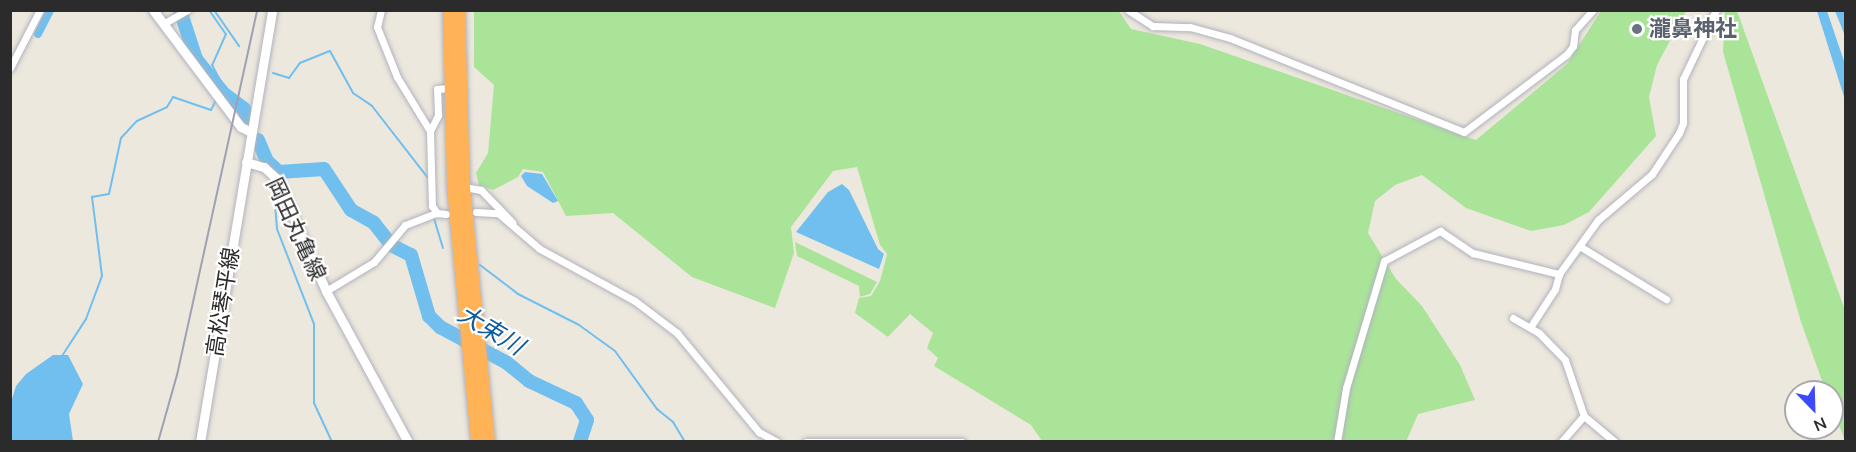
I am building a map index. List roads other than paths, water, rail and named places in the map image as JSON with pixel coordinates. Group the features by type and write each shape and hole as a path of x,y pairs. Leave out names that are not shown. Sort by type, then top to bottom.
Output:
{"highway":[{"path":"449,10 449,88 472,333 481,360 489,441"},
{"path":"459,10 464,187 472,333 468,356 477,441"}],"main road":[{"path":"153,10 241,127 251,132 272,10"},
{"name":"岡田丸亀線","path":"251,132 246,162 274,176 326,291 408,441"},
{"name":"高松琴平線","path":"200,441 246,162"}],"street":[{"path":"10,68 40,10"},
{"path":"381,10 377,27 397,77 430,130"},
{"path":"1128,10 1141,22 1153,26 1198,28 1230,38 1464,132 1567,54 1573,46 1575,30 1593,10"},
{"path":"1531,326 1555,289 1559,274 1610,207 1652,174 1679,133 1683,123 1683,79 1716,10"},
{"path":"163,24 183,13"},
{"path":"433,215 430,130 438,115 437,89 449,88"},
{"path":"464,187 480,190 513,220 512,224"},
{"path":"476,212 492,211 512,224 540,249 615,289 677,333 759,432 777,441"},
{"path":"326,291 368,267 405,225 433,215 446,214"},
{"path":"1337,441 1346,388 1383,261 1440,231 1473,253 1559,274"},
{"path":"1581,247 1666,299"},
{"path":"1513,318 1531,326 1565,360 1584,416 1615,441"},
{"path":"1561,441 1584,416"},
{"path":"806,441 962,441"}],"water":[{"path":"1817,11 1827,11 1845,64 1845,100"},
{"path":"1835,11 1845,11 1845,36"},
{"path":"525,172 542,174 558,201 553,203 527,186 521,176"},
{"path":"842,184 849,190 878,249 884,254 879,269 796,232 828,192"},
{"path":"53,355 68,355 83,384 69,414 73,441 11,441 11,402 16,386 26,374"}],"waterway":[{"path":"38,34 50,10"},
{"name":"大束川","path":"180,10 196,59 223,93 244,109 247,118"},
{"path":"209,10 226,34 212,65 222,84 219,91"},
{"path":"214,10 239,46"},
{"path":"273,73 289,78 300,63 330,51 353,93 372,106 428,178"},
{"path":"62,356 86,319 102,276 92,197 109,194 121,138 137,121 167,107 173,97 211,110 217,98"},
{"name":"大束川","path":"258,140 267,161 279,172 324,169 351,210 374,223 391,245 411,255 429,316 440,327 507,363 529,381 576,403 587,420 580,442"},
{"path":"273,179 277,229 314,324 314,403 332,442"},
{"path":"429,202 443,248"},
{"path":"480,265 518,294 579,325 615,351 657,409 673,422 685,442"}],"railway":[{"path":"158,442 177,375 257,10"}],"place":[{"name":"瀧鼻神社","path":"1637,29"}]}
